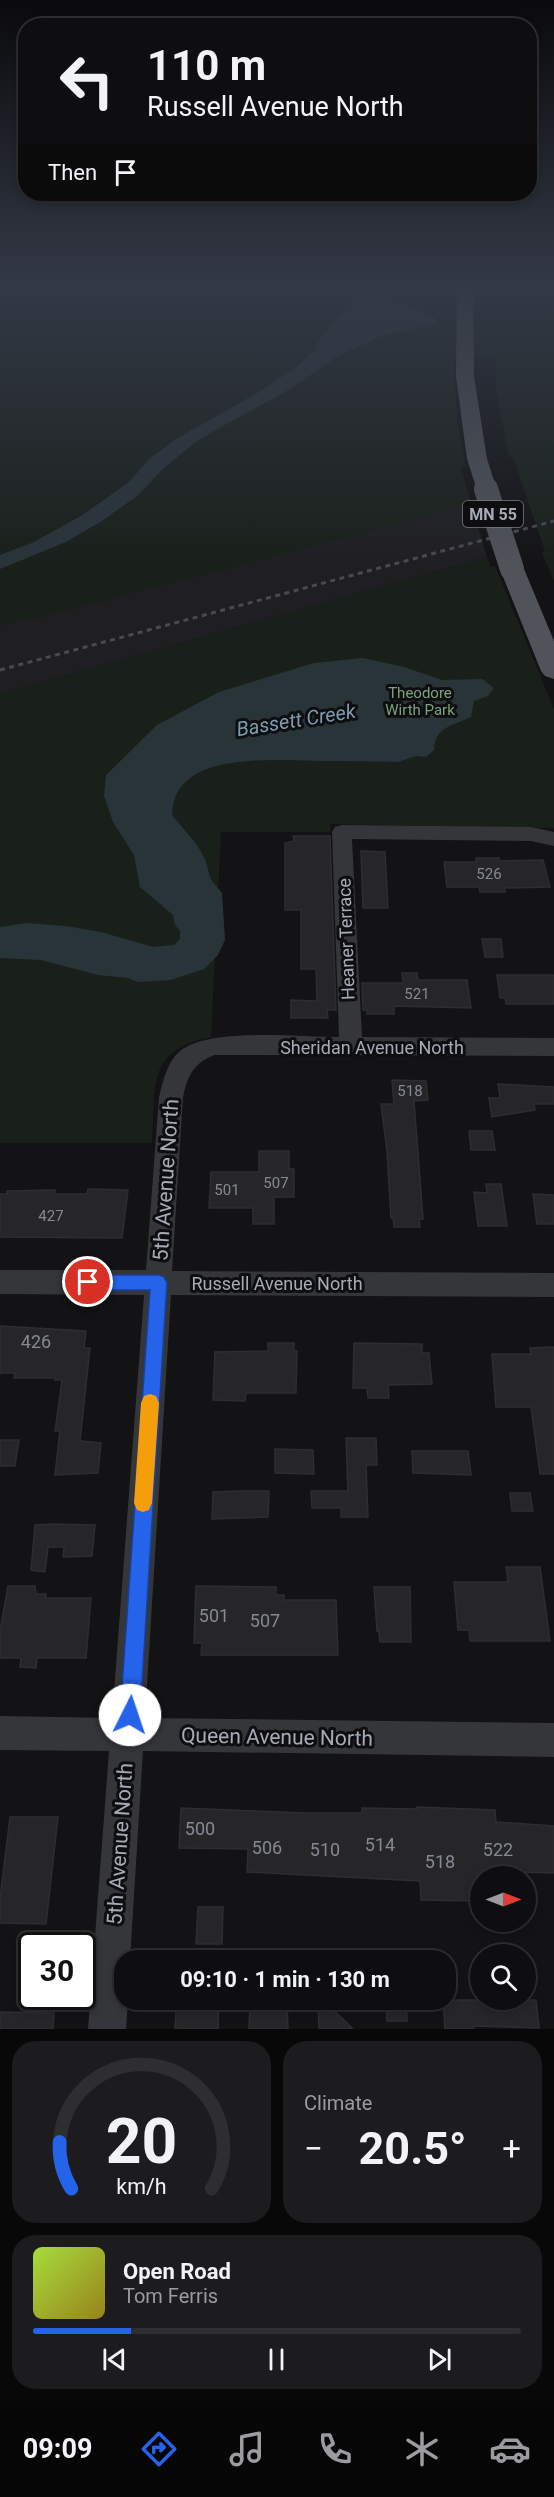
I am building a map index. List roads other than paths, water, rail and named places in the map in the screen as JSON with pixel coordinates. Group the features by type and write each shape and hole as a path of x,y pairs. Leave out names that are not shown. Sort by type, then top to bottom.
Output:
{"main road":[{"name":"MN 55","path":"466,379 554,671"},
{"name":"MN 55","path":"484,379 489,452"},
{"name":"MN 55","path":"521,566 554,615"}],"street":[{"name":"Heaner Terrace","path":"351,1046 342,832 531,834 554,838"},
{"name":"Sheridan Avenue North","path":"191,1054 213,1046 554,1047"},
{"name":"5th Avenue North","path":"107,2029 171,1097 177,1070 191,1054"},
{"name":"Russell Avenue North","path":"0,1282 554,1285"},
{"name":"Queen Avenue North","path":"0,1733 554,1740"}],"water":[{"path":"279,379 305,379 198,440 164,468 137,496 102,521 66,542 0,569 0,555 34,542 84,514 129,482 149,459 176,439"},
{"name":"Bassett Creek","path":"363,658 404,667 442,680 482,679 494,688 488,696 474,701 471,717 441,731 435,742 434,750 426,757 416,756 398,762 256,760 209,768 190,778 177,793 172,815 197,845 205,859 211,880 222,893 225,940 218,955 204,969 171,980 138,982 128,978 98,975 41,960 0,958 0,927 26,923 101,932 153,947 174,945 180,939 180,931 175,925 173,915 140,887 134,855 113,822 104,796 106,775 157,725 219,692 314,663"}],"railway":[{"path":"0,670 554,521"}],"park label":[{"name":"Theodore Wirth Park","path":"420,702"}]}
